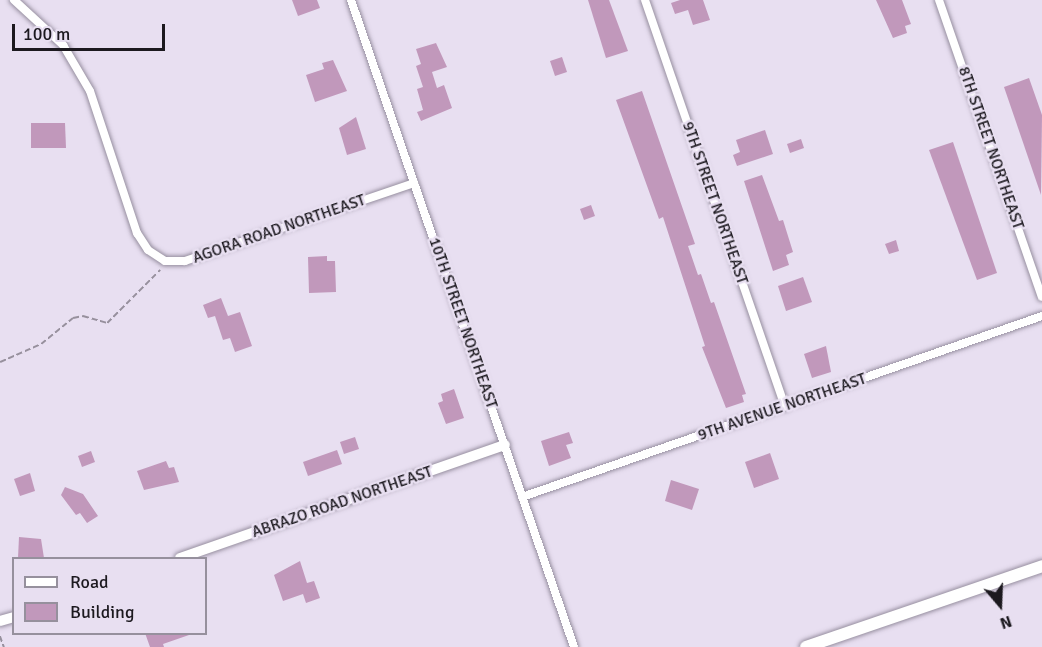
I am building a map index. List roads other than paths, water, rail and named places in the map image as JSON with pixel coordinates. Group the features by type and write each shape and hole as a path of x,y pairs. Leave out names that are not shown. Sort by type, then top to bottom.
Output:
{"main road":[{"path":"806,647 1042,566"}],"street":[{"name":"AGORA ROAD NORTHEAST","path":"14,0 63,45 90,91 137,232 148,250 165,261 185,261 414,183"},
{"name":"10TH STREET NORTHEAST","path":"351,0 574,647"},
{"name":"9TH STREET NORTHEAST","path":"645,0 785,407"},
{"name":"8TH STREET NORTHEAST","path":"939,0 1042,297"},
{"name":"9TH AVENUE NORTHEAST","path":"522,497 1042,316"},
{"name":"ABRAZO ROAD NORTHEAST","path":"183,557 505,445"}]}
